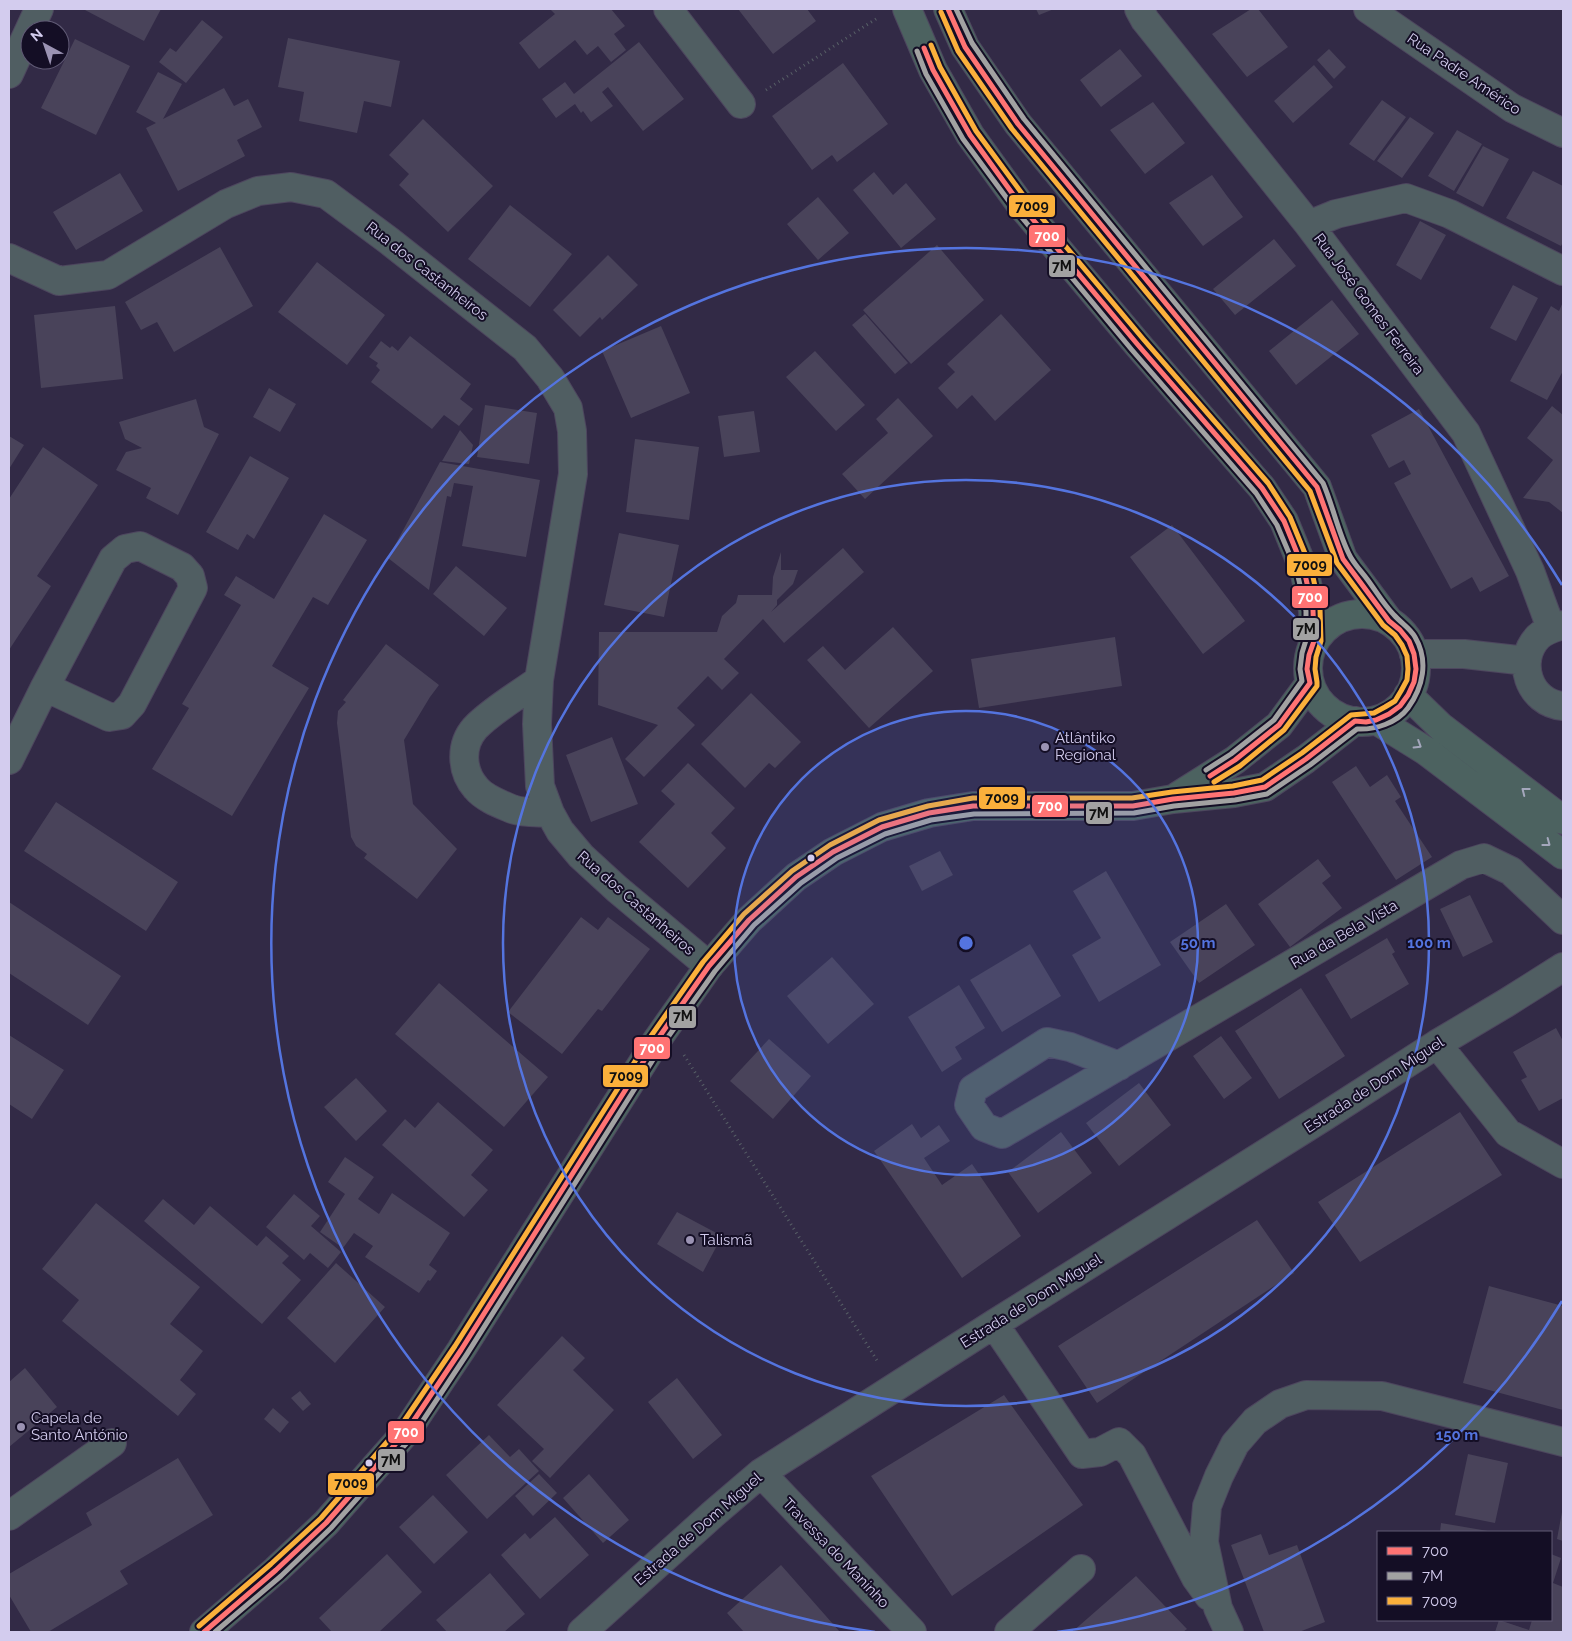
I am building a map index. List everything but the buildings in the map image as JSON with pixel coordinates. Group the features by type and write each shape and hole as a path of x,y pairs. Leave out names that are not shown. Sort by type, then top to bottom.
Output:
{"main road":[{"path":"907,9 933,70 970,135 1020,204 1138,345 1262,488 1284,521 1304,570 1313,610 1314,641"},
{"path":"204,1632 276,1570 326,1523 406,1432 666,1027 708,966 749,920 796,877 832,852 882,827 929,813 973,806 1129,806 1265,787 1366,721 1389,714 1400,706 1414,682 1416,668 1414,654 1409,642 1400,630 1389,621 1343,559 1317,487 1018,124 965,47 948,9"},
{"path":"1389,621 1373,615 1356,614 1339,618 1325,628 1314,641 1309,654 1307,669 1316,697 1326,709 1340,718 1366,721 1426,751 1563,855"},
{"path":"1173,799 1235,760 1278,724 1310,683"},
{"path":"1408,695 1441,726 1563,820"}],"street":[{"path":"9,74 39,9"},
{"path":"668,9 741,104"},
{"name":"Rua José Gomes Ferreira","path":"1140,9 1145,20 1308,225 1466,433 1557,627"},
{"name":"Rua Padre Américo","path":"1368,9 1512,108 1563,133"},
{"name":"Rua dos Castanheiros","path":"9,258 60,281 108,275 226,204 258,191 291,188 326,194 388,240 525,348 550,378 568,408 572,432 573,474 539,680 537,724 540,786 550,813 560,831 581,856 708,966"},
{"path":"1308,225 1336,214 1406,198 1450,214 1563,272"},
{"path":"9,760 45,687 114,560 125,549 140,546 182,567 190,576 193,588 132,704 122,715 110,717 45,687"},
{"path":"1557,627 1539,636 1531,647 1527,661 1527,673 1531,685 1538,695 1548,702 1563,706"},
{"path":"1414,654 1464,654 1527,661"},
{"path":"539,680 492,714 475,729 467,740 463,759 467,772 476,788 493,800 514,810 550,813"},
{"name":"Rua da Bela Vista","path":"1119,1066 1070,1047 1047,1042 973,1089 969,1105 984,1127 1002,1134 1119,1066 1461,866 1484,858 1511,871 1563,920"},
{"name":"Estrada de Dom Miguel","path":"582,1632 713,1514 761,1474 994,1324 1437,1044 1563,967"},
{"name":"Estrada de Dom Miguel","path":"1506,1003 1551,994 1563,989"},
{"path":"1437,1044 1508,1133 1563,1164"},
{"path":"994,1324 1082,1454 1100,1452 1119,1442 1132,1455 1196,1578 1223,1620"},
{"path":"1223,1620 1204,1542 1207,1506 1235,1444 1256,1421 1280,1404 1306,1395 1382,1396 1563,1442"},
{"path":"9,1516 112,1443"},
{"name":"Travessa do Maninho","path":"761,1474 912,1632"},
{"path":"1008,1632 1081,1569"}],"path":[{"path":"766,90 880,16"},
{"path":"666,1027 895,1388"}],"transit line":[{"name":"700","path":"204,1632 276,1570 326,1523 406,1432 461,1350 657,1040 709,966 749,920 796,877 833,852 882,827 929,813 973,806 1133,806 1173,799 1234,793 1265,787 1306,759 1355,721 1366,722 1376,720 1389,714 1400,706 1414,682 1416,669 1414,654 1409,641 1389,621 1343,559 1317,487 1018,124 965,47 948,9"},
{"name":"7M","path":"215,1632 281,1576 331,1528 412,1437 467,1354 663,1044 715,971 754,925 801,883 837,858 885,834 931,820 974,814 1134,813 1267,794 1310,765 1357,729 1378,727 1392,722 1408,708 1413,700 1422,674 1423,664 1419,646 1413,634 1387,607 1355,564 1342,537 1323,483 1024,119 972,43 956,9"},
{"name":"7009","path":"199,1626 321,1518 400,1427 455,1346 651,1036 703,962 744,914 792,871 830,845 879,820 928,806 973,798 1132,798 1233,786 1262,780 1302,753 1351,715 1374,713 1395,701 1407,680 1407,656 1402,645 1395,635 1383,625 1337,563 1310,491 1012,129 958,51 941,12"},
{"name":"7009","path":"931,45 940,67 976,131 1026,199 1144,340 1268,483 1290,517 1311,568 1320,609 1321,641 1316,657 1315,669 1317,686 1284,730 1240,766 1214,782"},
{"name":"700","path":"924,48 933,70 970,135 1020,204 1138,345 1262,488 1284,521 1304,570 1313,610 1314,641 1307,669 1310,683 1279,725 1235,760 1210,776"},
{"name":"7M","path":"917,51 926,74 963,139 1014,208 1132,350 1256,493 1277,525 1297,572 1306,611 1306,640 1300,669 1302,681 1274,720 1231,754 1206,770"}],"place":[{"name":"Atlântiko Regional","path":"1045,747"},
{"name":"Talismã","path":"690,1240"},
{"name":"Capela de Santo António","path":"21,1427"}]}
